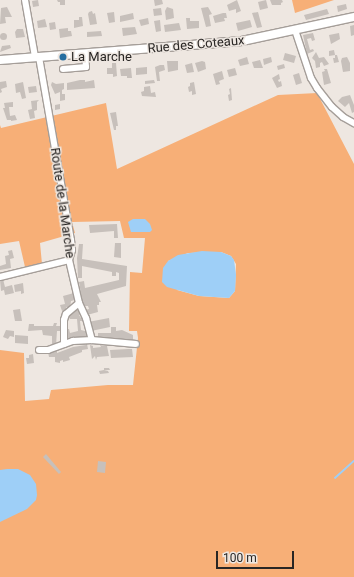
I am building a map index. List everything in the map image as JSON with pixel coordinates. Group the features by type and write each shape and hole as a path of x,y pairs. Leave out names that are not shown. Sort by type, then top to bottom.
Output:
{"street":[{"name":"Route de la Marche","path":"25,0 37,57 72,250 70,260 79,303 86,318 92,340"},
{"name":"Rue des Coteaux","path":"0,60 242,41 354,17"},
{"path":"296,30 311,78 317,88 332,107 343,117 354,123"},
{"path":"63,69 86,67 86,54"},
{"path":"0,277 70,260"},
{"path":"64,344 64,320 66,314 79,303"},
{"path":"39,350 48,350 64,344 92,340 136,344"}],"shaded area":[{"path":"292,0 334,0 295,13"},
{"path":"317,93 354,164 354,577 0,577 0,350 24,353 25,401 49,399 51,390 108,385 133,385 138,338 137,331 129,331 130,272 142,273 145,238 124,238 120,221 72,222 75,233 40,243 42,264 25,267 19,241 0,244 0,125 1,128 106,103 117,169 278,95","holes":["221,252 231,256 236,264 235,291 229,298 199,296 177,290 168,261 188,253"]}],"water":[{"path":"133,219 145,219 150,224 152,230 150,232 131,232 128,222"},
{"path":"202,251 221,252 231,256 234,260 236,275 235,291 229,298 199,296 167,287 162,282 163,268 168,261 178,255"},
{"path":"18,469 30,475 36,484 37,495 36,500 27,509 0,522 0,470"}],"building":[{"path":"38,0 39,6 33,7 32,1"},
{"path":"57,0 65,0 65,5 60,5 60,2"},
{"path":"154,0 162,0 163,4 155,6"},
{"path":"237,0 241,11 236,13 236,9 229,11 227,5"},
{"path":"266,0 268,8 260,10 258,2"},
{"path":"270,0 282,0 283,2 281,5 272,5"},
{"path":"346,4 347,9 338,12 337,6"},
{"path":"7,7 12,17 5,17 6,23 0,24 1,8"},
{"path":"167,7 173,9 174,18 166,20 165,11"},
{"path":"208,7 212,14 209,15 211,26 206,27 201,8"},
{"path":"161,8 162,15 154,16 153,9"},
{"path":"327,9 329,14 306,20 304,15"},
{"path":"92,11 93,14 95,13 97,24 90,25 88,14"},
{"path":"114,12 115,22 109,23 107,13"},
{"path":"258,12 262,27 257,28 252,13"},
{"path":"133,13 134,19 120,22 120,16"},
{"path":"226,13 227,18 224,18 225,21 215,23 213,16"},
{"path":"79,17 82,17 83,26 74,28 74,20 79,20"},
{"path":"148,18 149,24 141,26 139,20"},
{"path":"186,18 190,18 190,21 199,21 199,28 187,29"},
{"path":"45,19 47,27 38,28 37,21"},
{"path":"160,20 161,31 156,32 154,21"},
{"path":"250,20 252,27 238,31 236,23"},
{"path":"55,22 56,29 50,30 49,23"},
{"path":"179,23 181,30 165,32 164,25"},
{"path":"354,25 354,35 351,36 350,26"},
{"path":"135,27 137,34 123,36 122,28"},
{"path":"68,28 68,31 71,31 72,36 60,38 59,29"},
{"path":"17,29 23,29 25,37 16,38 15,32"},
{"path":"101,31 102,36 87,37 87,32"},
{"path":"3,32 6,33 6,39 3,40 0,39 -1,36 0,33"},
{"path":"313,33 315,40 312,41 311,38 307,39 310,50 313,49 314,51 307,54 303,35"},
{"path":"339,33 340,39 331,44 329,35"},
{"path":"10,45 11,48 0,52 2,46"},
{"path":"334,50 335,55 329,56 329,51"},
{"path":"316,52 319,58 324,57 329,64 324,66 322,62 320,63 320,67 316,68 315,61 312,58"},
{"path":"285,53 296,56 294,63 283,60"},
{"path":"335,55 337,55 339,62 334,63 333,58 335,58"},
{"path":"247,57 249,64 240,66 238,60"},
{"path":"271,57 272,62 264,65 263,59"},
{"path":"347,57 350,63 350,71 343,72 341,61 342,58"},
{"path":"260,60 263,68 254,68 252,62"},
{"path":"167,61 178,61 178,70 168,72"},
{"path":"202,61 205,62 206,69 198,72 195,63"},
{"path":"112,63 116,63 117,76 113,77 113,74 107,74 107,68 112,68"},
{"path":"192,63 194,72 187,73 185,65"},
{"path":"284,64 285,68 278,70 277,66"},
{"path":"164,65 165,70 159,72 160,81 157,81 155,67"},
{"path":"147,67 147,74 136,75 136,68"},
{"path":"131,68 132,78 121,76 120,69"},
{"path":"235,68 237,75 229,77 227,70"},
{"path":"324,69 327,69 331,83 324,85 322,72 325,71"},
{"path":"222,71 224,79 219,81 220,84 216,85 213,74"},
{"path":"299,73 302,83 296,85 293,75"},
{"path":"279,74 280,79 278,80 279,82 281,81 282,86 277,88 272,78"},
{"path":"85,80 85,82 94,80 95,88 67,90 67,83"},
{"path":"154,80 155,83 145,84 145,81"},
{"path":"6,81 7,87 1,89 2,92 0,93 0,82"},
{"path":"23,82 26,98 22,99 20,92 16,93 15,84"},
{"path":"52,82 56,84 64,83 62,94 65,94 65,100 60,101 60,92 55,94 51,85"},
{"path":"194,82 196,94 192,95 192,91 189,92 188,87 190,86 190,83"},
{"path":"36,86 37,92 29,93 28,87"},
{"path":"150,86 151,93 155,92 156,97 142,96 141,92 144,91 144,87"},
{"path":"231,88 232,100 229,101 228,95 230,94 229,89"},
{"path":"350,95 354,105 354,112 352,113 349,103 345,107 338,101 342,97"},
{"path":"39,100 37,102 37,110 34,111 35,118 30,119 28,110 32,109 31,101"},
{"path":"13,102 13,107 9,107 10,116 15,115 17,120 11,121 7,120 3,108 5,108 4,103"},
{"path":"60,104 60,109 55,110 55,105"},
{"path":"116,112 118,126 116,126 116,130 114,130 110,113"},
{"path":"117,224 118,238 114,238 114,231 90,233 89,225"},
{"path":"115,243 121,243 121,258 114,257"},
{"path":"79,244 83,244 82,259 127,266 126,286 97,294 101,302 97,305 98,312 87,315 85,310 89,309 88,306 83,306 79,282 84,281 85,288 119,280 119,273 116,272 116,276 112,276 112,272 82,266 82,278 78,278 77,258"},
{"path":"12,250 14,258 10,259 11,268 0,270 0,266 6,264 5,256 9,255 8,251"},
{"path":"3,279 5,287 12,285 14,293 5,295 4,290 1,291 0,280"},
{"path":"23,283 24,293 21,294 21,291 15,292 14,285"},
{"path":"74,293 75,300 71,301 70,308 66,307 67,310 62,311 60,305 65,304 63,296"},
{"path":"79,308 82,313 79,315 81,318 84,317 85,321 80,321 81,330 89,332 90,337 67,338 65,329 69,329 70,333 78,331 77,319 70,319 67,315"},
{"path":"20,309 22,321 15,321 13,310"},
{"path":"109,318 110,327 91,331 88,322"},
{"path":"54,323 57,323 56,326 62,326 62,331 57,331 56,345 52,346 52,336 43,335 42,330 28,331 29,324 34,324 34,326 53,326"},
{"path":"111,327 116,327 116,331 122,330 133,335 133,340 98,338 98,333 111,333"},
{"path":"6,330 14,331 14,337 10,336 8,339 3,337"},
{"path":"15,335 28,336 28,344 15,343"},
{"path":"86,344 88,349 82,350 82,352 69,357 70,360 63,362 63,360 60,361 60,363 55,362 55,357 49,357 48,352 57,351 57,353"},
{"path":"90,345 93,346 93,348 101,347 100,345 107,346 109,356 97,357 96,360 95,356 92,359"},
{"path":"132,349 133,357 111,358 110,350"},
{"path":"33,354 34,363 27,364 26,358 29,358 29,355"},
{"path":"104,368 109,368 110,370 104,370"},
{"path":"99,371 108,371 109,373 100,374"},
{"path":"46,454 61,472 59,474 43,457"},
{"path":"98,461 106,462 105,473 97,472"}],"waterway":[{"path":"335,478 354,461"}],"place":[{"name":"La Marche","path":"63,57"}]}
